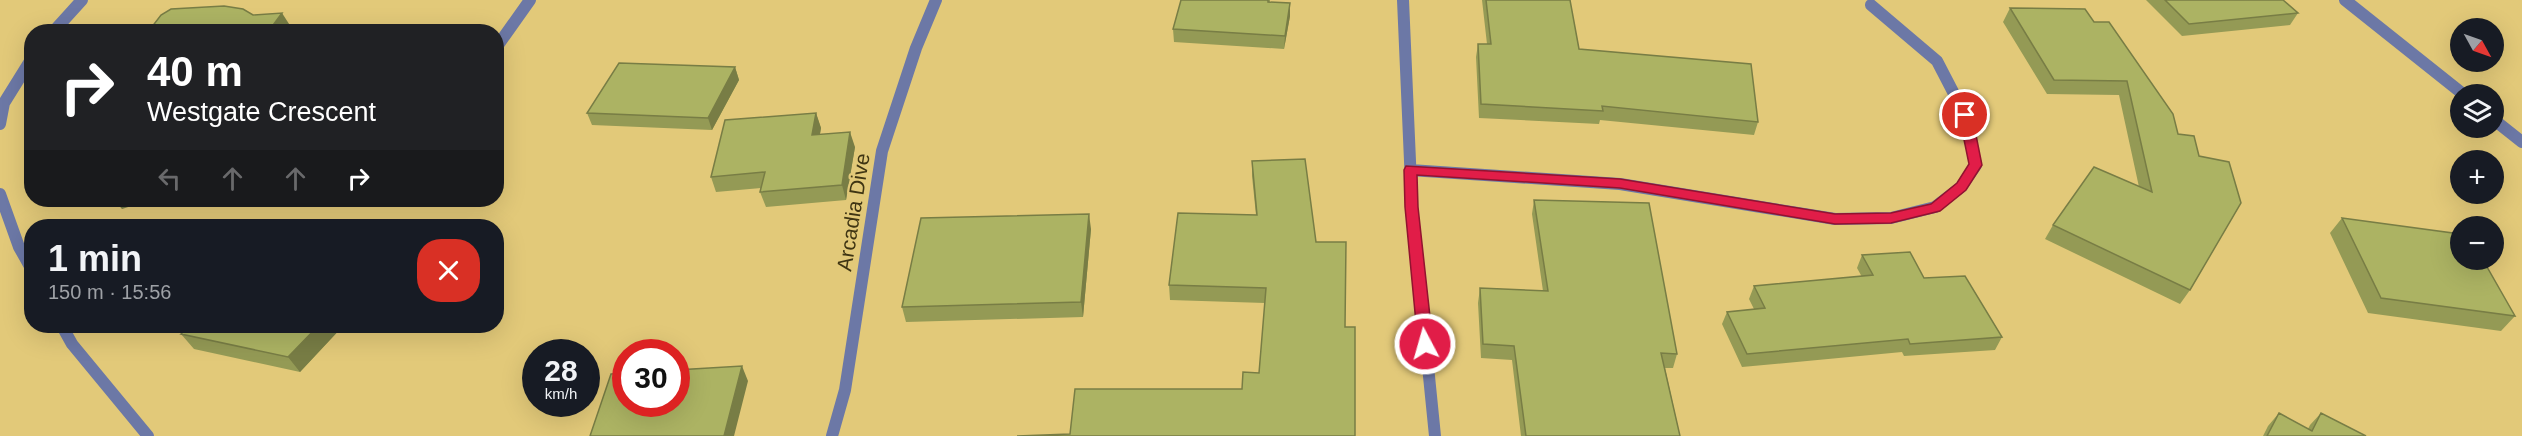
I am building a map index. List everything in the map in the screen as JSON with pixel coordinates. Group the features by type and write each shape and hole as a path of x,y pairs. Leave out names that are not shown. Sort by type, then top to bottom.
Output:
{"street":[{"path":"60,24 82,0"},
{"path":"504,37 530,0"},
{"name":"Arcadia Dive","path":"832,436 845,390 882,151 916,48 936,0"},
{"path":"1402,0 1412,207 1435,436"},
{"path":"2345,0 2450,84"},
{"path":"1410,170 1620,184 1835,219 1891,218 1935,207 1961,187 1976,165 1965,115 1937,61 1871,5"},
{"path":"0,124 2,103 24,70"},
{"path":"2504,128 2522,142"},
{"path":"0,194 24,256"},
{"path":"66,333 72,344 148,436"}],"building":[{"path":"1181,0 1268,0 1268,2 1290,3 1285,36 1173,29"},
{"path":"1486,0 1570,0 1579,49 1751,64 1758,122 1602,106 1603,111 1481,104 1478,44 1491,44"},
{"path":"2165,0 2283,0 2298,13 2189,24"},
{"path":"224,6 243,9 253,15 282,13 274,24 154,24 161,15 171,9"},
{"path":"2010,8 2085,9 2094,22 2109,22 2173,114 2178,134 2194,136 2199,156 2229,162 2241,203 2190,290 2053,225 2094,167 2152,192 2127,81 2054,80"},
{"path":"619,63 735,67 708,118 587,113"},
{"path":"816,113 812,135 850,132 842,185 760,192 765,172 711,177 725,120"},
{"path":"1305,159 1316,242 1346,242 1345,327 1355,327 1355,436 1017,436 1070,434 1075,389 1242,389 1243,372 1259,373 1266,288 1169,285 1178,213 1257,215 1252,161"},
{"path":"1534,200 1649,203 1677,354 1661,353 1680,436 1526,436 1514,346 1483,344 1480,288 1548,291"},
{"path":"1089,214 1081,302 902,307 921,218"},
{"path":"2342,218 2450,233 2450,270 2489,270 2515,316 2381,298"},
{"path":"1910,252 1924,278 1965,276 2002,337 1910,344 1908,339 1747,354 1727,312 1765,308 1754,286 1873,275 1862,255"},
{"path":"182,333 311,333 288,357"},
{"path":"742,366 724,436 590,436 596,417 600,417 600,406 611,374 612,417 690,417 690,369"},
{"path":"2279,413 2312,431 2321,413 2366,436 2267,436"}],"route":[{"path":"1425,344 1410,170 1620,184 1835,219 1891,218 1935,207 1961,187 1976,165 1965,115"}]}
